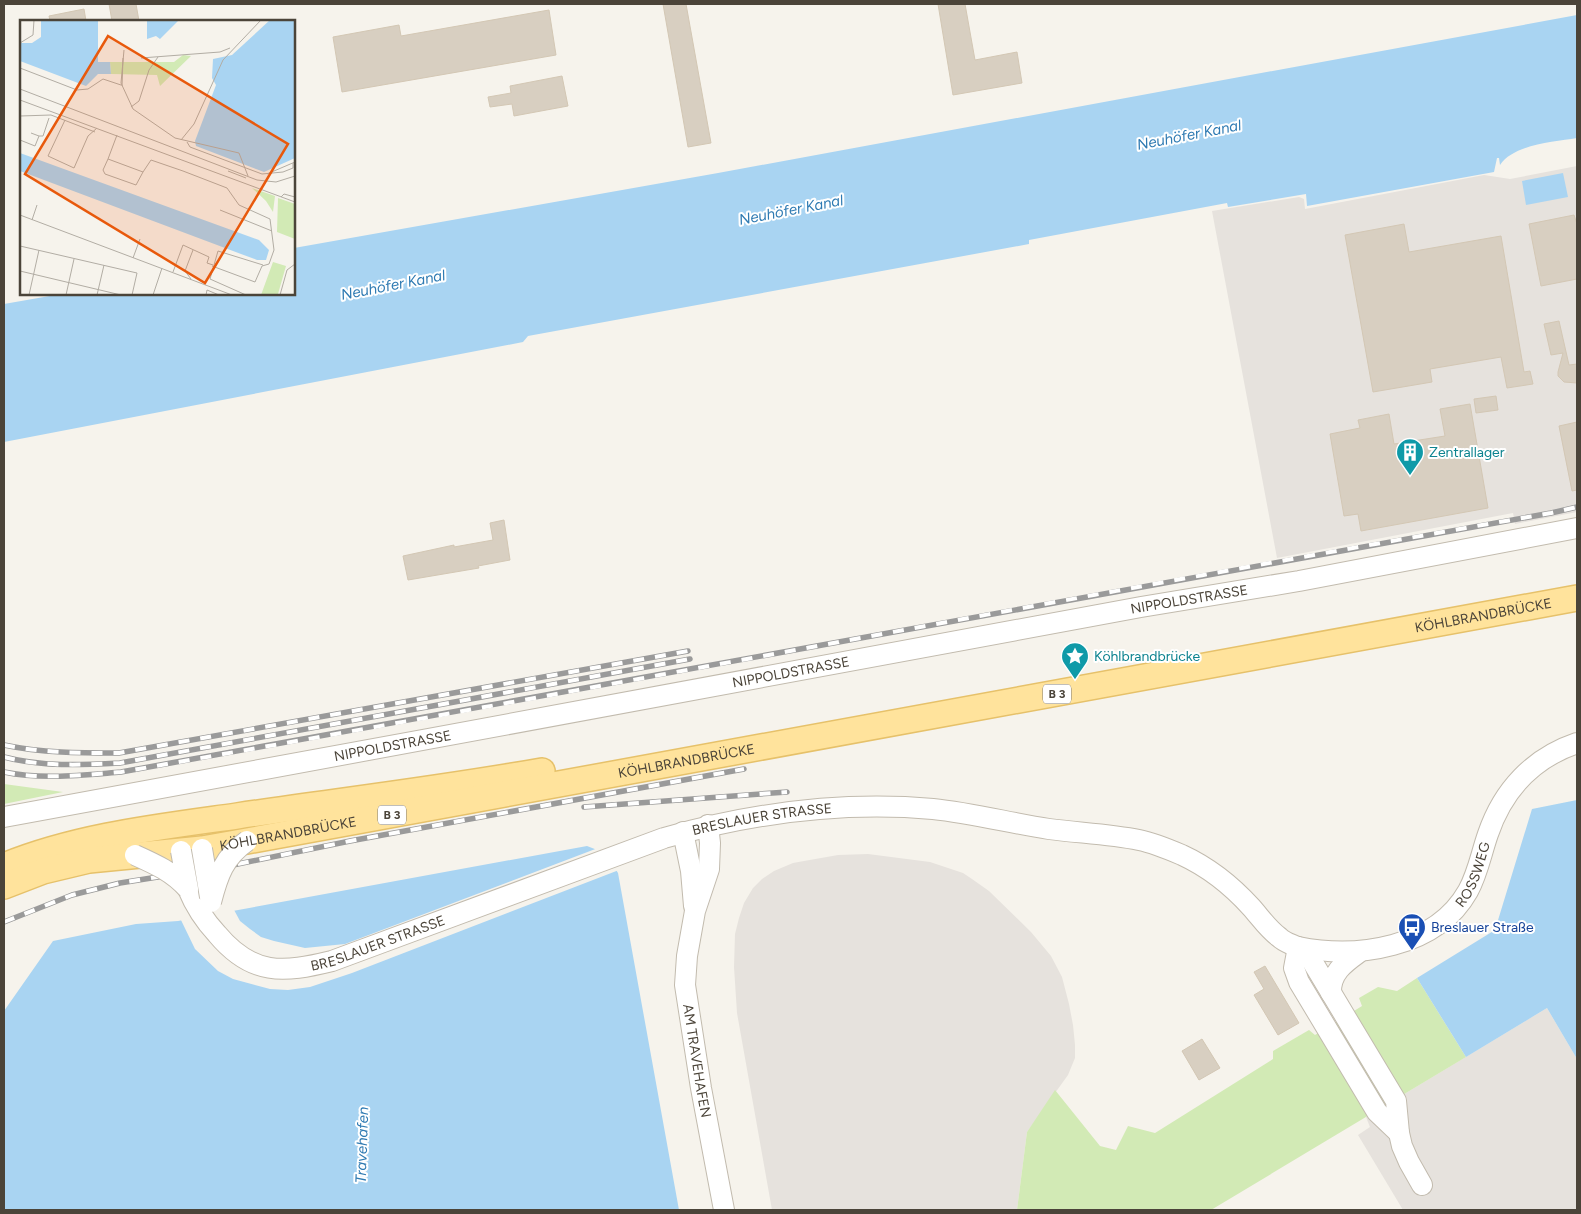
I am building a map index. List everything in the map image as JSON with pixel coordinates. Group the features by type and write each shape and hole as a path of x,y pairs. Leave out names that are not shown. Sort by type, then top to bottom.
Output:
{"main road":[{"name":"KÖHLBRANDBRÜCKE","path":"4,866 31,856 81,842 188,823 532,772 1577,583"},
{"name":"KÖHLBRANDBRÜCKE","path":"4,886 43,871 89,860 191,850 248,841 1577,598"}],"street":[{"name":"NIPPOLDSTRASSE","path":"4,816 438,738 1131,608 1309,579 1577,528"},
{"name":"ROSSWEG","path":"1298,947 1328,951 1361,951 1387,947 1428,930 1445,919 1462,900 1471,885 1497,812 1511,789 1539,761 1577,743"},
{"name":"BRESLAUER STRASSE","path":"136,855 162,866 177,878 188,889 199,913 220,939 240,957 261,967 285,970 306,968 332,961 645,844 708,825 757,816 804,810 853,807 906,808 954,812 1056,830 1140,840 1184,856 1223,880 1248,903 1273,932 1284,942 1298,947 1312,961 1396,1101 1399,1133 1405,1154 1422,1185"},
{"name":"BRESLAUER STRASSE","path":"188,823 197,837 191,850 188,889"},
{"name":"AM TRAVEHAFEN","path":"708,825 710,843 708,869 695,911 687,956 686,993 701,1088 724,1210"},
{"name":"AM TRAVEHAFEN","path":"683,832 691,871 695,911"},
{"name":"BRESLAUER STRASSE","path":"211,902 217,878 223,866 235,851 248,841"},
{"name":"BRESLAUER STRASSE","path":"191,850 211,902 220,939"},
{"name":"BRESLAUER STRASSE","path":"1298,947 1295,964 1296,974 1377,1112 1399,1133"},
{"path":"1331,993 1331,983 1335,974 1343,964 1361,951"}],"shaded area":[{"path":"1577,166 1577,512 1515,524 1513,513 1277,558 1212,211 1299,197 1304,199 1305,209 1484,175 1510,179"},
{"path":"868,854 930,862 963,873 989,891 1031,932 1051,956 1062,977 1073,1025 1075,1058 1068,1075 1027,1132 1017,1210 772,1210 737,1013 734,967 735,934 739,918 744,903 753,888 774,871 793,863 804,861 838,855"},
{"path":"1547,1008 1577,1059 1577,1210 1403,1210 1358,1135 1370,1127 1366,1117"}],"green space":[{"path":"4,784 63,792 4,804"},
{"path":"1417,978 1466,1057 1211,1210 1017,1210 1027,1132 1055,1090 1100,1146 1116,1150 1128,1126 1155,1133 1273,1059 1273,1051 1309,1030 1315,1035 1362,1006 1359,998 1378,987 1397,991"}],"water":[{"name":"Neuhöfer Kanal","path":"1577,15 1577,138 1524,148 1506,158 1500,165 1499,158 1497,158 1494,172 1307,206 1306,194 1228,207 1227,203 1029,240 1029,244 528,336 523,342 4,442 4,304 55,295 295,295 295,248 718,173"},
{"path":"1563,173 1568,197 1526,205 1522,181"},
{"path":"1577,800 1577,1059 1547,1008 1466,1057 1417,978 1495,930 1532,809"},
{"name":"Travehafen","path":"587,846 605,853 618,873 679,1210 4,1210 4,1011 53,941 136,924 178,921"}],"pier":[{"path":"598,848 607,851 619,870 352,973 310,987 288,990 270,989 233,979 218,971 195,949 180,918 233,908 240,921 261,937 305,948 345,944"}],"building":[{"path":"109,4 136,4 139,20 112,20"},
{"path":"663,4 686,4 711,143 688,147"},
{"path":"938,4 965,4 975,60 1017,52 1022,83 953,95"},
{"path":"84,9 86,20 50,20 49,16"},
{"path":"549,10 556,55 342,92 333,37 399,25 401,36"},
{"path":"562,76 568,106 514,116 512,104 490,107 488,97 511,93 510,86"},
{"path":"1574,215 1577,224 1577,279 1541,286 1529,224"},
{"path":"1404,224 1409,252 1501,236 1524,372 1530,371 1533,384 1507,388 1501,357 1430,369 1432,382 1373,392 1345,235"},
{"path":"1559,321 1569,365 1577,364 1577,383 1564,382 1558,376 1563,353 1551,355 1544,324"},
{"path":"1496,396 1498,410 1476,413 1474,399"},
{"name":"Zentrallager","path":"1470,404 1488,508 1361,531 1358,514 1344,516 1330,434 1360,428 1358,420 1389,414 1394,444 1445,436 1440,409"},
{"path":"1577,422 1577,490 1572,491 1559,426"},
{"path":"504,520 510,560 478,566 479,568 408,580 403,556 454,545 454,547 493,540 490,523"},
{"path":"1265,966 1299,1023 1278,1035 1254,995 1264,989 1254,972"},
{"path":"1202,1039 1220,1068 1199,1080 1182,1051"}],"railway":[{"path":"4,772 33,776 121,772 1577,507"},
{"path":"4,745 75,753 119,753 688,651"},
{"path":"4,757 47,764 120,763 690,659"},
{"path":"4,922 72,895 120,883 233,865 350,841 744,769"},
{"path":"584,807 787,792"}],"place":[{"name":"Zentrallager","path":"1410,476"},
{"name":"Köhlbrandbrücke","path":"1075,680"},
{"name":"Breslauer Straße","path":"1412,951"}]}
